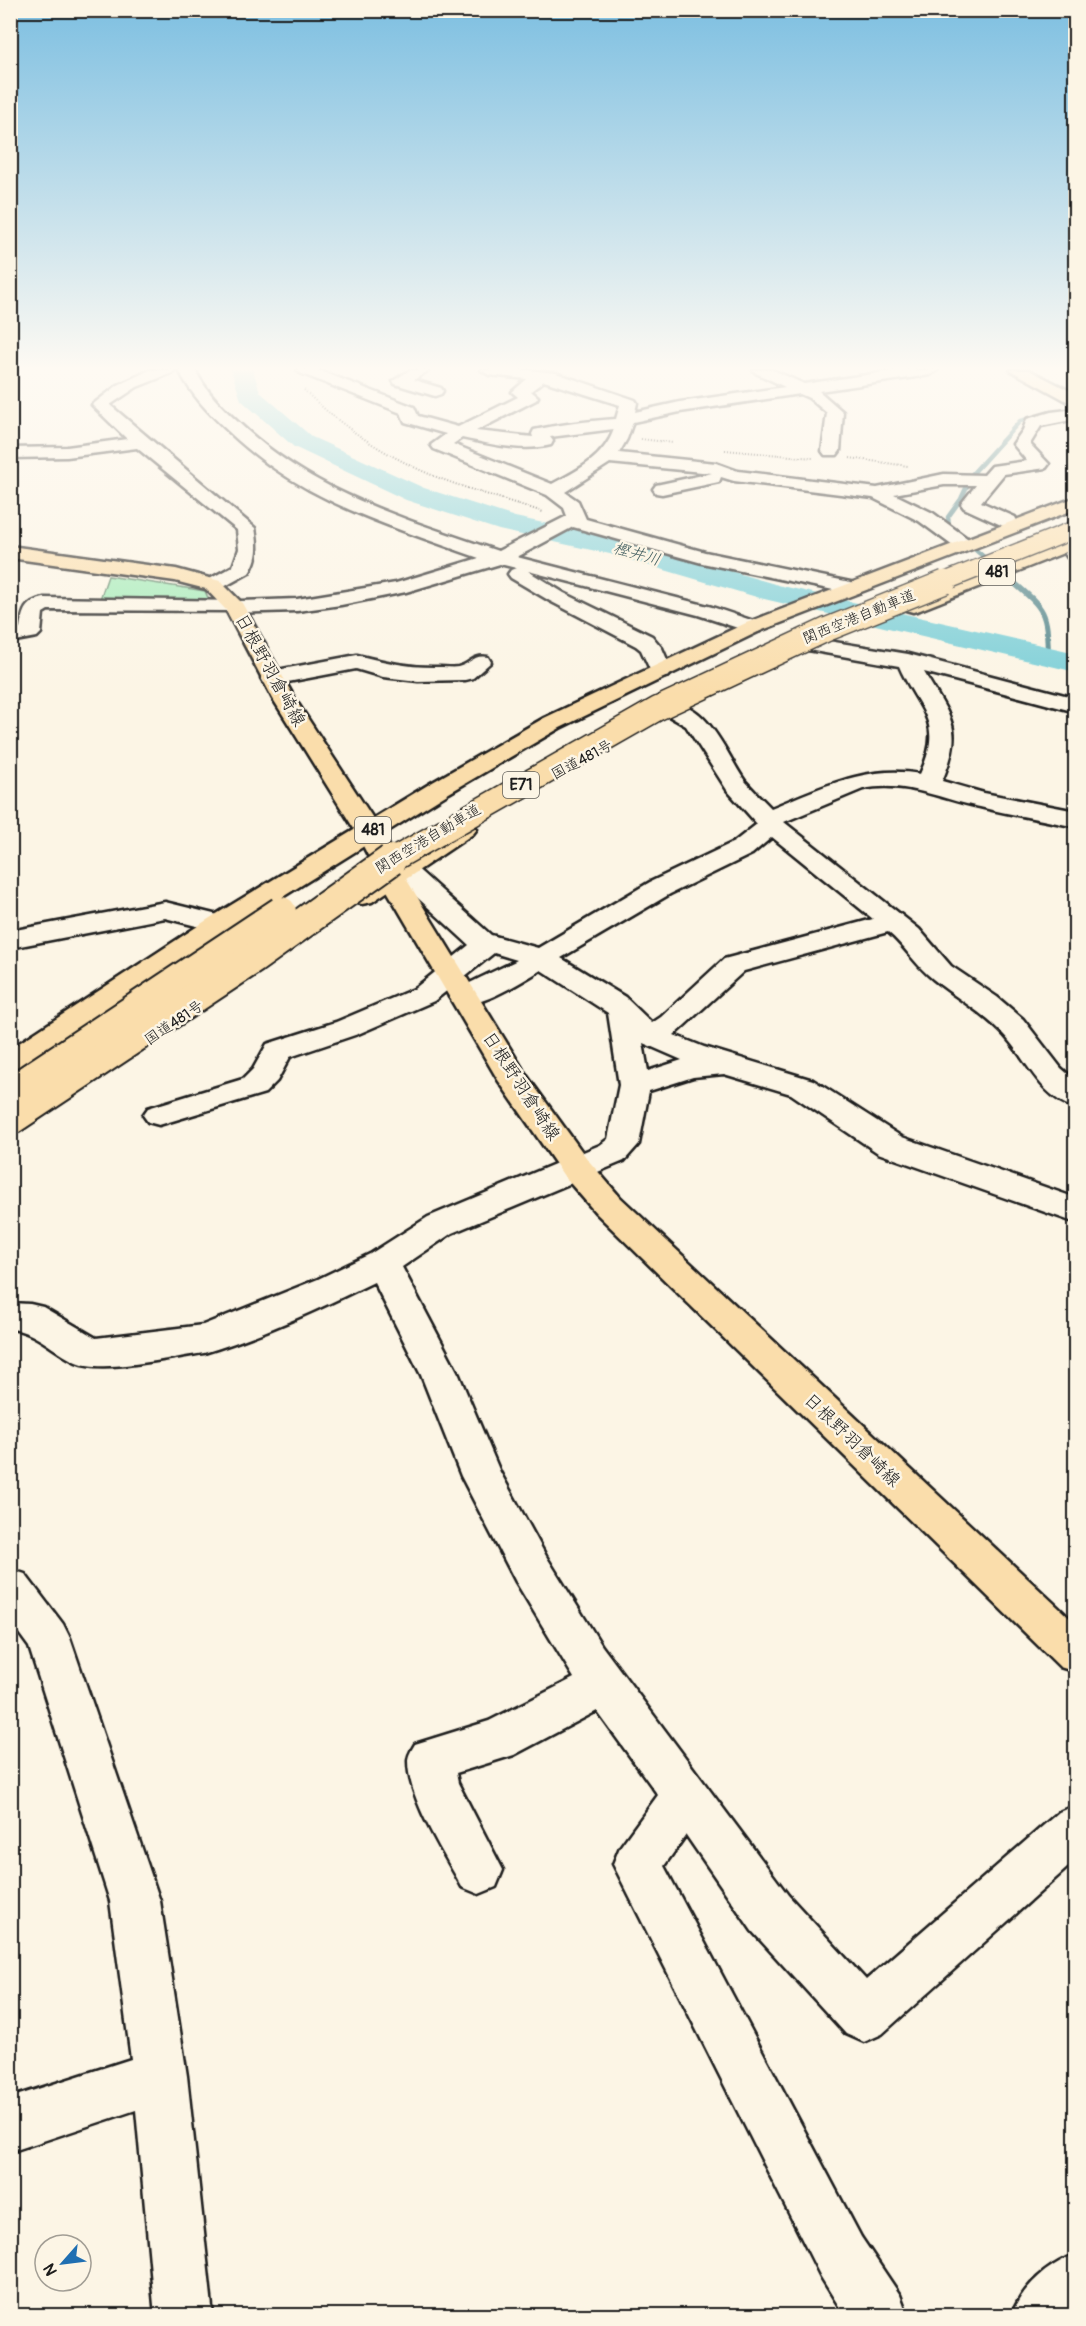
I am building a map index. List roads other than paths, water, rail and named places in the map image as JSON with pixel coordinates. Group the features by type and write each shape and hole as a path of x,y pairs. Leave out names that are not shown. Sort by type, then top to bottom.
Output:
{"main road":[{"name":"481","path":"10,1063 220,924 440,788 552,723 753,627 1076,502"},
{"name":"関西空港自動車道","path":"10,1092 328,880 476,788 638,699 846,607 1076,516"},
{"name":"関西空港自動車道","path":"10,1120 254,958 394,858 648,714 740,668 828,628 1076,529"},
{"name":"国道481号","path":"10,1135 276,953 510,799 675,710 816,645 1076,541"},
{"path":"10,552 176,575 227,599"},
{"name":"日根野羽倉崎線","path":"227,599 272,678 397,873 457,985 514,1080 576,1168 616,1213 1076,1653"}],"street":[{"path":"186,479 246,528 249,549 227,599"},
{"path":"299,479 336,498 396,522 503,559 705,611 753,627"},
{"path":"10,636 30,633 33,610 44,604 227,599 297,605 340,600 399,588 503,559 577,518 572,505 554,491 523,479"},
{"path":"554,491 575,479"},
{"path":"662,489 710,479"},
{"path":"766,479 877,493 926,518 964,545"},
{"path":"877,493 940,479"},
{"path":"970,479 988,481"},
{"path":"990,479 970,504 1008,520"},
{"path":"572,521 702,557 852,588"},
{"path":"503,559 514,572 645,641 651,648 661,671"},
{"path":"816,645 908,661 1076,705"},
{"path":"908,661 913,676 940,719 944,738 928,785"},
{"path":"272,678 357,662 383,670 418,674 465,673 480,662"},
{"path":"675,710 695,721 736,785 770,823 909,935 940,972 987,1003 1012,1025 1050,1075 1076,1098"},
{"path":"159,1115 254,1086 266,1074 278,1052 347,1028 424,995 457,985 505,979 660,888 743,848 776,815 856,783 875,779 898,779 980,800 1076,819"},
{"path":"397,873 481,940 539,957 615,1003 636,1026 653,1035 693,1054 802,1087 890,1145 1076,1211"},
{"path":"10,940 165,910 220,924"},
{"path":"653,1035 672,1023 735,965 894,922"},
{"path":"457,985 489,943"},
{"path":"10,1316 30,1317 89,1352 104,1353 204,1339 240,1328 332,1288 382,1263 440,1225 612,1153 623,1144 635,1086 623,1012"},
{"path":"635,1086 690,1068 727,1064"},
{"path":"382,1263 440,1375 481,1476 525,1559 586,1660 770,1913 864,2016 1076,1828"},
{"path":"10,1587 48,1638 135,1901 160,2076 184,2316"},
{"path":"479,1870 435,1788 431,1759 498,1740 604,1685"},
{"path":"686,1795 637,1864 841,2257 879,2316"},
{"path":"10,2125 160,2076"},
{"path":"1040,2316 1076,2283"}],"waterway":[{"name":"樫井川","path":"382,479 415,494 509,524 614,546 695,568 770,592 1076,663"},
{"path":"954,531 949,525 948,517 961,499 970,479"},
{"path":"966,542 1015,583"},
{"path":"1013,582 1032,599 1043,613 1047,629 1048,655"}]}
